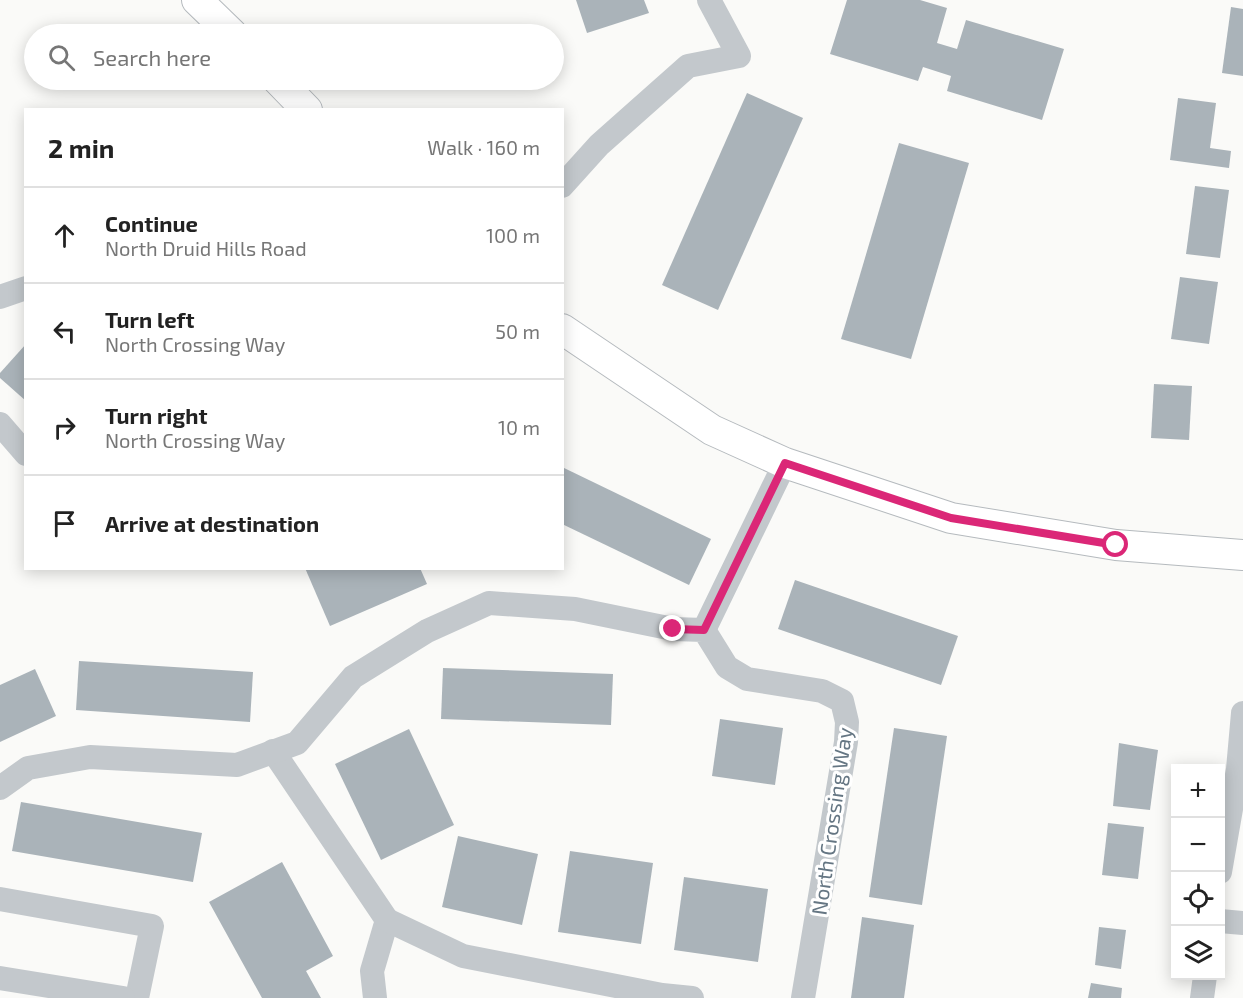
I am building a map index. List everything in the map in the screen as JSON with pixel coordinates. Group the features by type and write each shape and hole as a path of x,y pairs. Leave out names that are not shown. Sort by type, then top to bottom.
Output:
{"main road":[{"path":"197,0 222,24"},
{"path":"288,90 305,108"},
{"path":"564,330 712,430 785,463 951,518 1116,545 1243,555"}],"street":[{"path":"564,184 598,145 688,66 739,56 709,0"},
{"path":"0,297 24,289"},
{"path":"0,424 24,452"},
{"path":"0,788 28,768 90,758 237,765 297,743 353,677 427,631 489,603 575,609 673,629 704,630 785,463"},
{"name":"North Crossing Way","path":"704,630 727,667 747,679 822,691 842,701 846,722 846,742 803,998"},
{"path":"1225,848 1238,769 1243,713"},
{"path":"273,751 387,921 463,956 662,995 692,998"},
{"path":"0,899 152,926 137,998"},
{"path":"375,998 372,971 387,921"},
{"path":"1225,921 1243,923"},
{"path":"0,978 123,998"},
{"path":"1202,998 1204,980"}],"building":[{"path":"576,0 644,0 649,13 587,33"},
{"path":"847,0 920,0 947,8 937,43 957,49 966,20 1064,49 1042,120 947,91 951,76 923,67 918,81 830,54"},
{"path":"1231,7 1243,9 1243,76 1222,73"},
{"path":"747,93 803,118 718,310 662,285"},
{"path":"1178,98 1216,103 1210,148 1231,151 1229,168 1170,160"},
{"path":"899,143 969,163 911,359 841,339"},
{"path":"1195,186 1229,190 1220,258 1186,254"},
{"path":"1180,277 1218,282 1209,344 1171,339"},
{"path":"24,346 24,399 0,378 0,373"},
{"path":"1154,384 1192,386 1189,440 1151,438"},
{"path":"564,468 711,539 689,585 564,525"},
{"path":"306,570 421,570 427,584 330,626"},
{"path":"795,580 958,636 941,685 778,629"},
{"path":"79,661 253,672 250,722 76,710"},
{"path":"443,668 613,674 611,725 441,719"},
{"path":"35,669 56,716 0,742 0,685"},
{"path":"720,719 783,728 775,785 712,776"},
{"path":"894,728 947,736 922,905 869,897"},
{"path":"409,729 454,825 381,860 335,764"},
{"path":"1119,743 1158,750 1150,810 1113,806"},
{"path":"21,802 202,833 193,882 12,851"},
{"path":"1108,823 1144,827 1138,879 1102,875"},
{"path":"458,836 538,854 522,925 442,907"},
{"path":"570,851 653,863 641,944 558,932"},
{"path":"282,862 333,956 306,971 321,998 262,998 209,902"},
{"path":"684,877 768,889 758,962 674,950"},
{"path":"862,917 914,925 904,998 851,998"},
{"path":"1099,927 1126,930 1121,969 1095,965"},
{"path":"1091,983 1122,988 1121,998 1088,998"}],"route":[{"path":"673,629 704,630 785,463 951,518 1116,545"}]}
